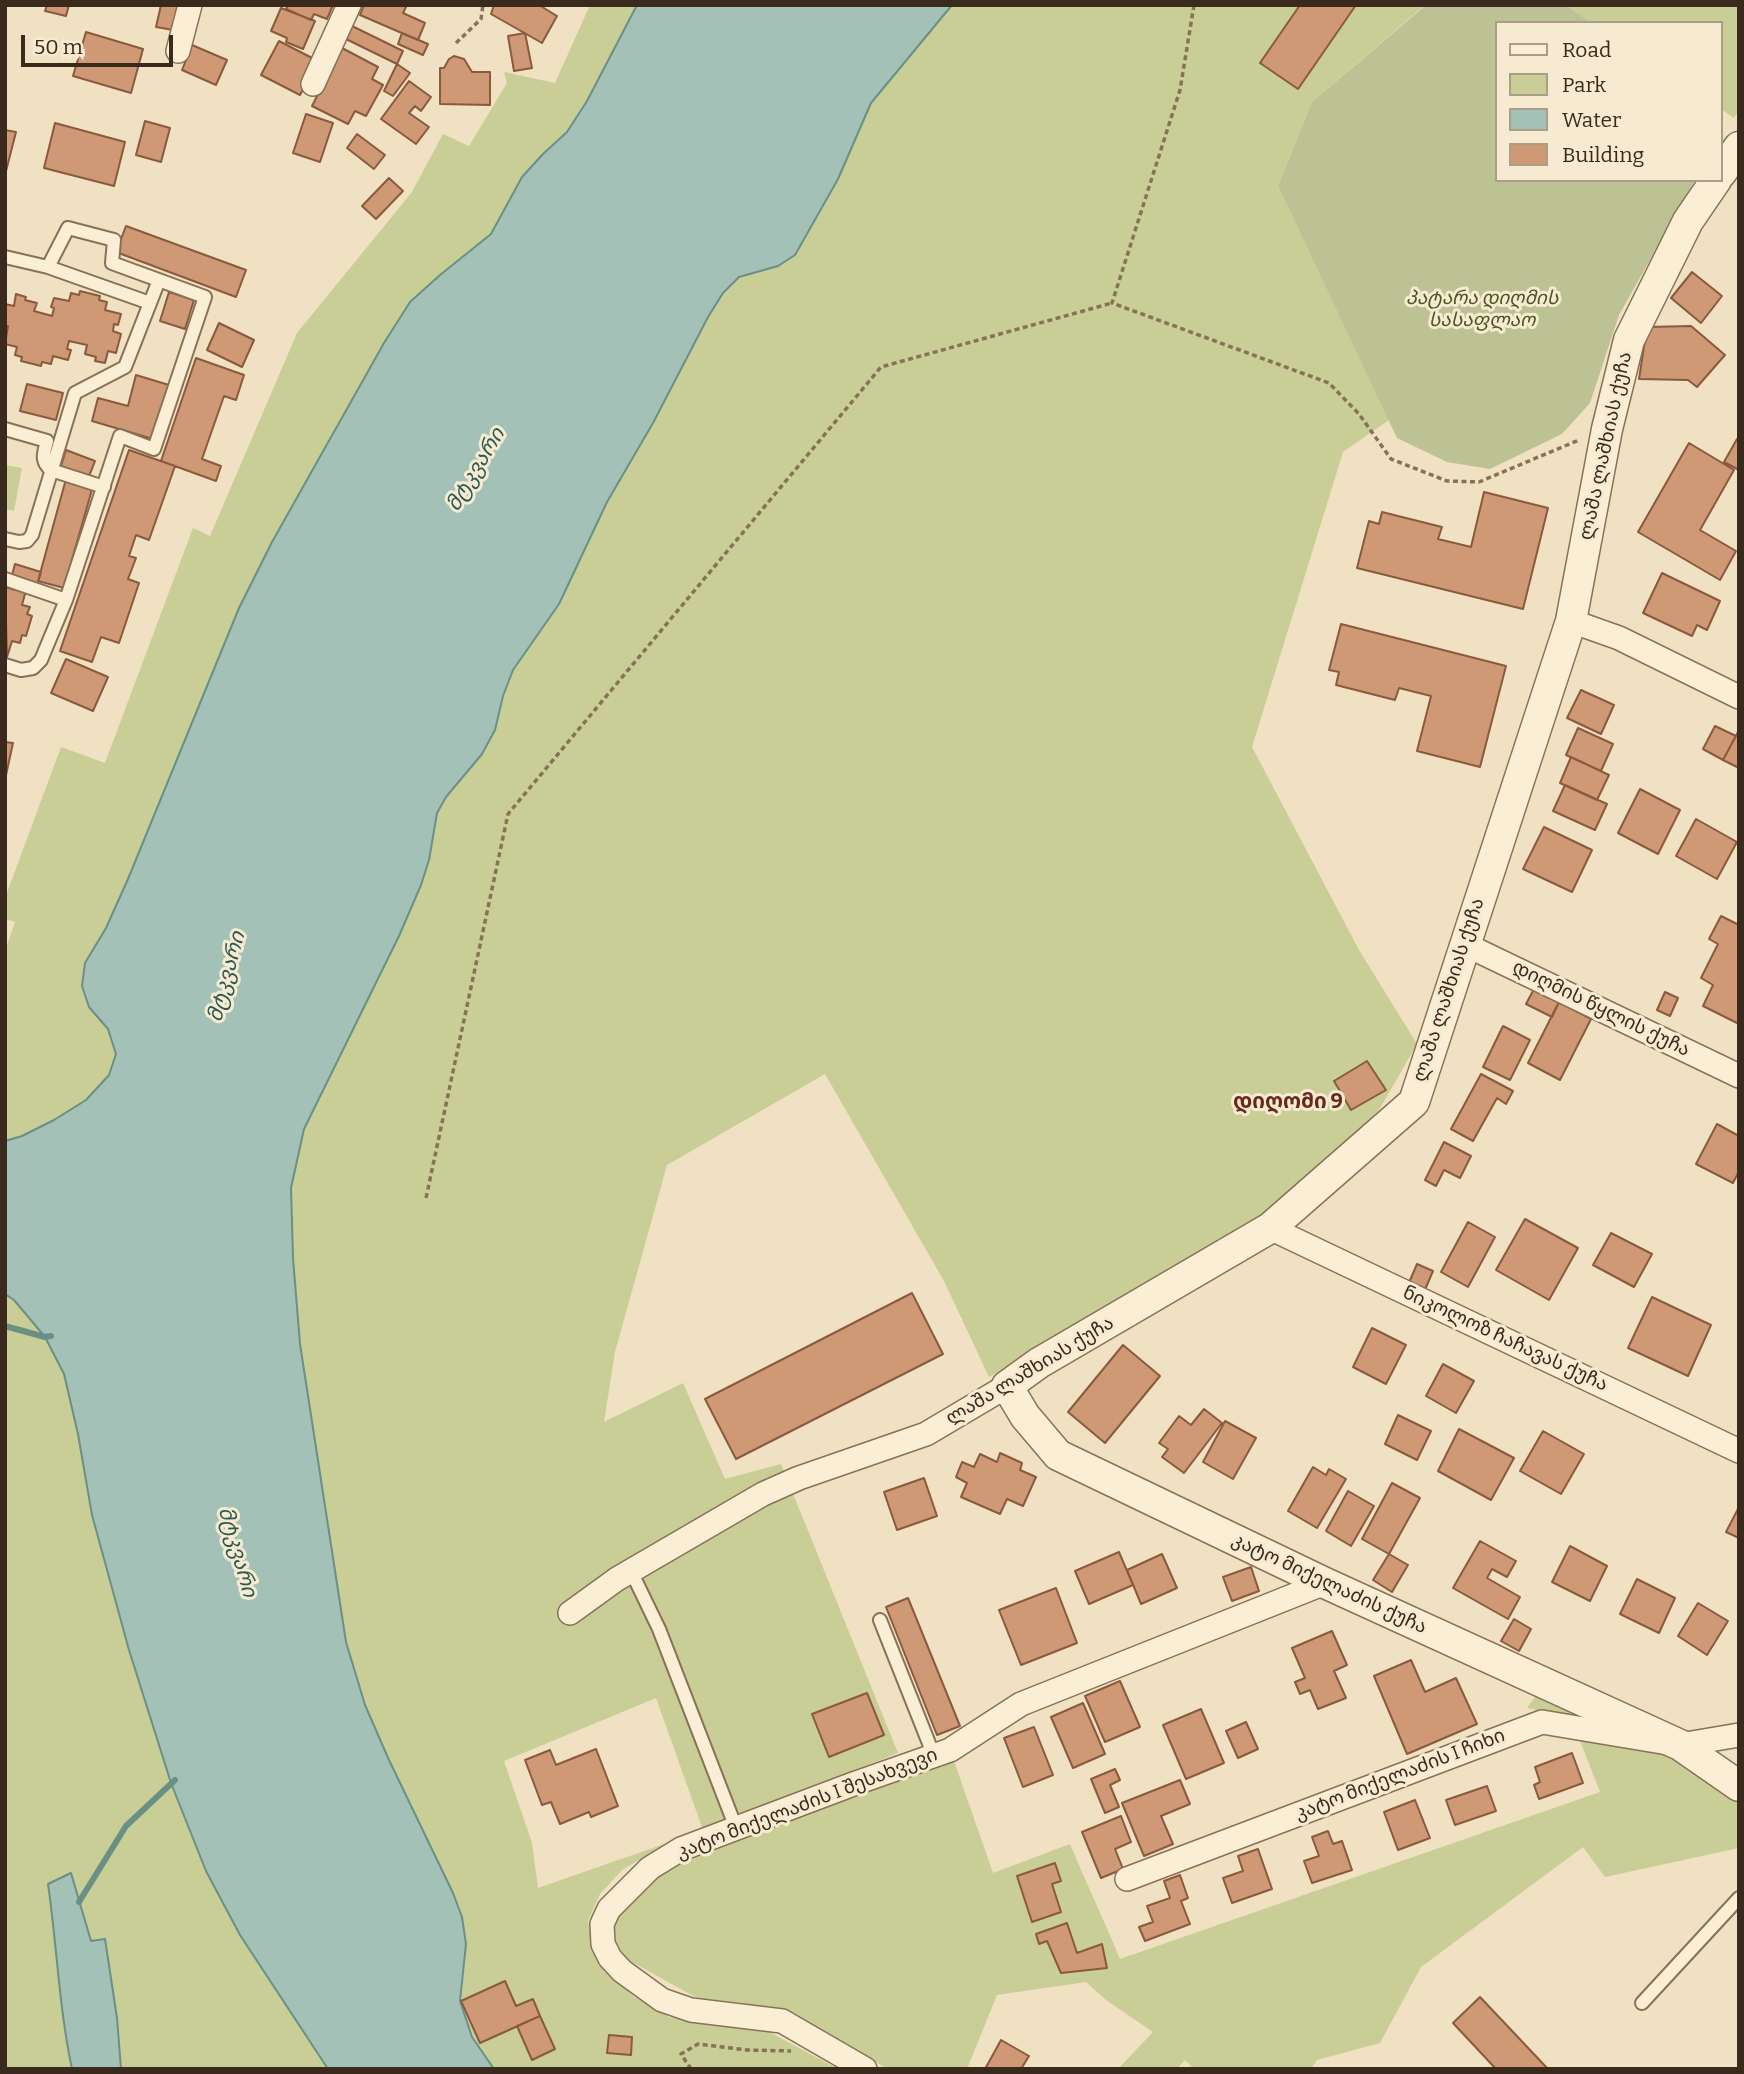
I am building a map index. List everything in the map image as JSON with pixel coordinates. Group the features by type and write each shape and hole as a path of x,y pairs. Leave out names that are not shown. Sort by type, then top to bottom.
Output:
{"street":[{"path":"178,51 190,5"},
{"path":"313,84 349,5"},
{"name":"ლაშა ლაშხიას ქუჩა","path":"570,1613 631,1571 763,1494 926,1434 1007,1386 1039,1363 1270,1228 1413,1102 1571,621 1607,429 1629,340 1688,221 1715,182"},
{"path":"1571,621 1619,638 1739,697"},
{"name":"დიღმის წყლის ქუჩა","path":"1464,944 1739,1076"},
{"name":"ნიკოლოზ ჩაჩავას ქუჩა","path":"1270,1228 1739,1451"},
{"name":"კატო მიქელაძის ქუჩა","path":"1007,1386 1025,1416 1058,1455 1325,1583 1679,1745 1739,1786"},
{"name":"კატო მიქელაძის I შესახვევი","path":"865,2069 782,2021 691,2010 662,2000 622,1971 610,1958 603,1944 602,1924 609,1909 650,1868 681,1849 950,1750 1021,1704 1325,1583"},
{"name":"კატო მიქელაძის I ჩიხი","path":"1127,1879 1542,1722 1679,1745"},
{"path":"1679,1745 1739,1735"}],"lane":[{"path":"5,666 21,670 33,668 41,660 66,600 120,436 154,449 205,297 112,263 114,240 68,228 48,267"},
{"path":"5,257 48,267 150,303"},
{"path":"5,539 27,541 32,535 75,393 125,367 159,280"},
{"path":"5,429 47,441 43,457 45,465 51,470 104,487"},
{"path":"5,579 66,600"},
{"path":"631,1571 664,1641 736,1828"},
{"path":"880,1620 934,1756"},
{"path":"1642,2003 1739,1898"}],"path":[{"path":"456,43 481,19 483,5"},
{"path":"1112,303 1180,90 1194,5"},
{"path":"426,1198 508,814 880,367 1112,303 1329,383 1359,414 1391,458 1447,481 1479,482 1607,429"},
{"path":"691,2069 681,2054 698,2044 747,2050 800,2051"}],"green space":[{"path":"590,5 637,5 587,101 567,132 522,177 491,234 410,302 384,343 272,542 239,608 128,879 106,928 85,963 89,1007 108,1029 116,1054 109,1075 86,1100 54,1120 22,1136 5,1141 5,951 15,922 5,919 5,898 61,747 105,763 193,528 210,536 297,333 412,192 443,134 469,146 507,83 504,72 555,83"},
{"path":"952,5 1425,5 1312,102 1278,186 1389,420 1343,452 1252,747 1359,950 1417,1044 1379,1110 1256,1229 1187,1262 989,1377 944,1281 825,1074 667,1165 615,1352 604,1422 683,1383 725,1479 781,1464 898,1753 703,1830 656,1698 504,1761 532,1843 538,1888 670,1842 622,1870 600,1894 588,1921 593,1952 633,1996 671,2018 738,2023 771,2033 838,2069 494,2069 472,2037 460,2001 466,1944 453,1893 365,1705 346,1642 300,1344 291,1188 304,1129 399,936 421,885 429,860 437,813 446,797 482,754 495,730 503,696 513,670 559,604 607,502 653,423 708,317 723,293 739,277 778,266 795,255 838,179 871,103"},
{"name":"პატარა დიღმის სასაფლაო","path":"1426,5 1566,5 1589,21 1496,21 1496,182 1694,182 1619,315 1590,403 1562,434 1490,469 1447,462 1397,438 1278,186 1312,102"},
{"path":"1566,5 1739,5 1739,109 1734,118 1723,110 1723,21 1589,21"},
{"path":"5,465 22,468 14,511 5,509"},
{"path":"5,1294 32,1320 64,1374 129,1650 171,1783 206,1871 241,1935 328,2069 121,2069 117,2018 105,1940 91,1941 70,1874 49,1884 61,2000 72,2069 5,2069"},
{"path":"1541,1689 1627,1728 1527,1708"},
{"path":"1579,1738 1668,1752 1692,1766 1739,1803 1739,1848 1605,1877 1583,1847 1421,1967 1380,2043 1317,2060 1311,2069 1194,2069 1185,2060 1177,2069 1118,2069 1153,2032 1106,2000 1086,1982 997,1995 967,2069 887,2069 858,2050 787,2012 743,2003 697,1998 621,1956 612,1944 609,1927 618,1911 653,1877 688,1855 953,1758 993,1873 1070,1844 1120,1959 1600,1792"}],"water":[{"name":"მტკვარი","path":"637,5 952,5 871,103 838,179 795,255 778,266 739,277 723,293 708,317 653,423 607,502 559,604 513,670 503,696 495,730 482,754 446,797 437,813 429,860 421,885 399,936 304,1129 291,1188 300,1344 346,1642 365,1705 462,1917 466,1944 460,2001 472,2037 494,2069 328,2069 240,1935 206,1871 171,1783 129,1650 92,1515 64,1374 45,1337 14,1300 5,1294 5,1141 22,1136 54,1120 86,1100 109,1075 116,1054 108,1029 89,1007 82,986 85,963 106,928 128,879 239,608 272,542 384,343 410,302 491,234 522,177 567,132 587,101"},
{"path":"71,1873 91,1941 105,1939 117,2018 121,2069 72,2069 48,1884"}],"building":[{"path":"47,5 69,5 66,16 45,11"},
{"path":"161,5 184,5 179,31 156,27"},
{"path":"288,5 333,5 327,19 314,14 311,20 286,9"},
{"path":"364,5 407,5 403,13 425,23 418,40 360,15"},
{"path":"494,5 539,5 557,16 542,43 491,14"},
{"path":"1300,5 1356,5 1298,89 1260,63"},
{"path":"281,8 315,21 303,49 286,42 287,38 271,31"},
{"path":"352,26 403,51 397,64 346,39"},
{"path":"86,32 143,49 131,93 73,76"},
{"path":"402,33 428,44 423,55 398,44"},
{"path":"525,33 532,68 514,71 508,36"},
{"path":"279,41 318,61 300,95 261,75"},
{"path":"192,45 227,60 216,85 182,70"},
{"path":"342,48 378,67 372,79 383,85 366,116 355,111 348,124 312,106"},
{"path":"454,56 464,59 472,72 490,72 490,105 440,104 440,68 444,68"},
{"path":"397,64 410,73 393,96 384,91"},
{"path":"409,81 431,97 421,111 415,106 409,113 429,127 416,144 381,119"},
{"path":"306,114 333,123 320,162 293,153"},
{"path":"145,121 170,128 161,162 136,155"},
{"path":"55,123 125,142 114,186 44,168"},
{"path":"5,130 16,132 5,175"},
{"path":"357,134 385,155 374,169 347,148"},
{"path":"389,178 403,191 376,219 362,206"},
{"path":"126,226 246,270 236,297 116,252"},
{"path":"1692,272 1722,296 1701,323 1671,298"},
{"path":"80,291 100,296 99,300 107,302 105,310 121,314 113,331 121,334 116,353 108,351 105,363 95,361 96,357 85,354 87,345 69,341 67,349 71,350 68,360 53,356 51,364 42,362 41,366 21,361 22,357 15,355 17,347 5,344 8,326 5,326 5,304 14,306 16,294 37,303 34,311 52,316 54,298 69,301 71,293 79,295"},
{"path":"169,292 194,300 185,329 160,321"},
{"path":"219,323 254,340 242,367 207,350"},
{"path":"1691,326 1725,355 1697,387 1688,380 1639,379 1647,327"},
{"path":"196,358 244,375 236,400 224,396 202,459 221,466 216,481 161,461"},
{"path":"136,375 169,385 153,439 92,421 98,398 128,406"},
{"path":"27,384 63,393 56,420 20,411"},
{"path":"1737,439 1739,440 1739,470 1724,462"},
{"path":"1689,443 1734,470 1700,530 1736,551 1720,580 1638,532"},
{"path":"66,450 95,461 88,479 60,469"},
{"path":"129,450 175,466 149,540 136,535 129,556 136,558 128,579 139,583 119,643 101,637 92,662 60,651"},
{"path":"66,479 93,486 64,588 38,581"},
{"path":"1484,492 1548,508 1523,609 1357,568 1369,521 1379,524 1382,512 1442,527 1438,539 1471,547"},
{"path":"15,564 41,572 37,586 11,579"},
{"path":"1662,573 1720,601 1707,630 1697,625 1692,636 1643,613"},
{"path":"16,586 26,590 22,605 30,607 27,614 32,616 26,636 22,635 20,643 12,641 7,657 5,587 15,590"},
{"path":"1341,624 1506,666 1480,767 1417,751 1431,696 1399,688 1395,700 1336,685 1339,672 1329,670"},
{"path":"66,659 108,677 93,711 51,693"},
{"path":"1581,690 1614,705 1601,734 1567,718"},
{"path":"1715,726 1736,736 1723,760 1703,749"},
{"path":"1578,728 1613,744 1601,771 1566,755"},
{"path":"1739,730 1739,768 1723,760"},
{"path":"5,742 13,743 6,775 5,775"},
{"path":"1571,757 1609,775 1597,800 1560,783"},
{"path":"1565,785 1607,804 1595,830 1553,811"},
{"path":"1640,789 1680,810 1658,854 1618,833"},
{"path":"1696,819 1737,842 1717,879 1676,856"},
{"path":"1544,827 1592,850 1572,892 1523,869"},
{"path":"1721,916 1739,925 1739,1024 1703,1006 1713,985 1701,978 1718,944 1709,939"},
{"path":"1534,989 1559,1002 1552,1017 1526,1004"},
{"path":"1665,992 1678,998 1670,1016 1657,1010"},
{"path":"1559,1002 1591,1019 1560,1080 1528,1063"},
{"path":"1503,1026 1530,1040 1510,1080 1483,1067"},
{"path":"1367,1061 1386,1090 1351,1110 1334,1081"},
{"path":"1481,1074 1513,1091 1506,1104 1497,1098 1473,1141 1451,1129"},
{"path":"1717,1124 1739,1136 1739,1171 1733,1183 1696,1164"},
{"path":"1444,1142 1471,1156 1460,1178 1444,1170 1436,1186 1425,1180"},
{"path":"1525,1219 1578,1248 1549,1300 1496,1270"},
{"path":"1468,1222 1495,1237 1468,1287 1441,1272"},
{"path":"1611,1233 1652,1254 1634,1287 1593,1265"},
{"path":"1417,1264 1433,1271 1424,1292 1408,1285"},
{"path":"912,1293 943,1354 736,1459 705,1399"},
{"path":"1652,1297 1711,1325 1688,1376 1628,1348"},
{"path":"1372,1328 1406,1345 1386,1384 1353,1367"},
{"path":"1123,1345 1160,1376 1105,1443 1068,1412"},
{"path":"1443,1364 1474,1381 1456,1413 1426,1396"},
{"path":"1204,1409 1222,1423 1184,1473 1162,1457 1168,1449 1159,1443 1179,1416 1191,1425"},
{"path":"1398,1415 1431,1431 1417,1460 1385,1444"},
{"path":"1225,1421 1256,1438 1233,1479 1203,1462"},
{"path":"1459,1429 1514,1458 1491,1500 1438,1471"},
{"path":"1543,1431 1584,1454 1561,1494 1520,1471"},
{"path":"1000,1453 1022,1463 1020,1470 1036,1477 1023,1506 1007,1499 1000,1514 961,1497 967,1483 956,1477 962,1462 974,1467 980,1454 997,1462"},
{"path":"1313,1467 1326,1475 1329,1469 1346,1479 1317,1528 1288,1511"},
{"path":"924,1478 937,1516 897,1530 884,1492"},
{"path":"1392,1483 1420,1498 1389,1554 1362,1539"},
{"path":"1348,1491 1374,1506 1351,1546 1326,1531"},
{"path":"1739,1507 1739,1538 1726,1532"},
{"path":"1480,1541 1516,1561 1507,1577 1492,1569 1487,1578 1520,1597 1508,1619 1453,1588"},
{"path":"1570,1546 1607,1566 1590,1601 1552,1582"},
{"path":"1119,1552 1133,1585 1089,1604 1075,1571"},
{"path":"1162,1554 1177,1588 1141,1604 1127,1570"},
{"path":"1389,1554 1408,1565 1392,1592 1373,1580"},
{"path":"1251,1567 1259,1591 1232,1601 1223,1577"},
{"path":"1637,1579 1675,1598 1659,1633 1620,1614"},
{"path":"1056,1588 1077,1643 1021,1665 999,1610"},
{"path":"908,1598 960,1726 937,1735 886,1607"},
{"path":"1698,1603 1728,1621 1707,1655 1678,1636"},
{"path":"1514,1619 1531,1629 1519,1651 1501,1641"},
{"path":"1332,1631 1347,1665 1334,1671 1346,1698 1318,1709 1310,1690 1300,1694 1295,1682 1305,1678 1292,1648"},
{"path":"1411,1660 1425,1692 1456,1678 1477,1724 1407,1754 1374,1676"},
{"path":"1120,1681 1140,1727 1105,1742 1085,1696"},
{"path":"867,1693 884,1735 829,1757 812,1714"},
{"path":"1083,1703 1105,1754 1073,1768 1051,1717"},
{"path":"1201,1709 1224,1763 1186,1779 1163,1725"},
{"path":"1246,1722 1258,1749 1238,1758 1226,1731"},
{"path":"1034,1727 1053,1775 1023,1787 1004,1738"},
{"path":"596,1749 618,1806 591,1817 589,1812 560,1824 551,1802 542,1805 525,1760 550,1750 556,1765"},
{"path":"1572,1753 1583,1783 1539,1799 1534,1785 1540,1782 1535,1767"},
{"path":"1115,1769 1120,1780 1110,1785 1119,1807 1105,1813 1091,1779"},
{"path":"1180,1780 1190,1804 1161,1816 1173,1844 1144,1856 1122,1803"},
{"path":"1487,1786 1496,1811 1455,1825 1446,1800"},
{"path":"1415,1800 1430,1838 1398,1850 1384,1812"},
{"path":"1121,1816 1131,1842 1115,1849 1123,1869 1101,1878 1082,1832"},
{"path":"1328,1831 1333,1844 1342,1841 1352,1870 1312,1883 1304,1861 1319,1856 1312,1837"},
{"path":"1258,1849 1272,1889 1232,1903 1223,1878 1243,1871 1238,1856"},
{"path":"1055,1863 1061,1881 1052,1884 1061,1912 1032,1922 1017,1876"},
{"path":"1180,1875 1188,1898 1181,1901 1190,1924 1145,1941 1139,1927 1153,1922 1147,1906 1170,1898 1164,1881"},
{"path":"1067,1923 1077,1953 1102,1944 1107,1968 1061,1973 1047,1941 1039,1944 1036,1934"},
{"path":"505,1981 516,2006 533,1999 540,2016 480,2043 461,2001"},
{"path":"1480,1997 1548,2069 1496,2069 1453,2023"},
{"path":"540,2016 555,2049 532,2060 517,2026"},
{"path":"609,2035 632,2037 631,2055 607,2053"},
{"path":"1001,2040 1029,2056 1021,2069 985,2069"}],"waterway":[{"path":"5,1326 45,1337 51,1336"},
{"path":"79,1902 126,1826 175,1780"}],"district":[{"name":"დიღომი 9","path":"1288,1102"}]}
